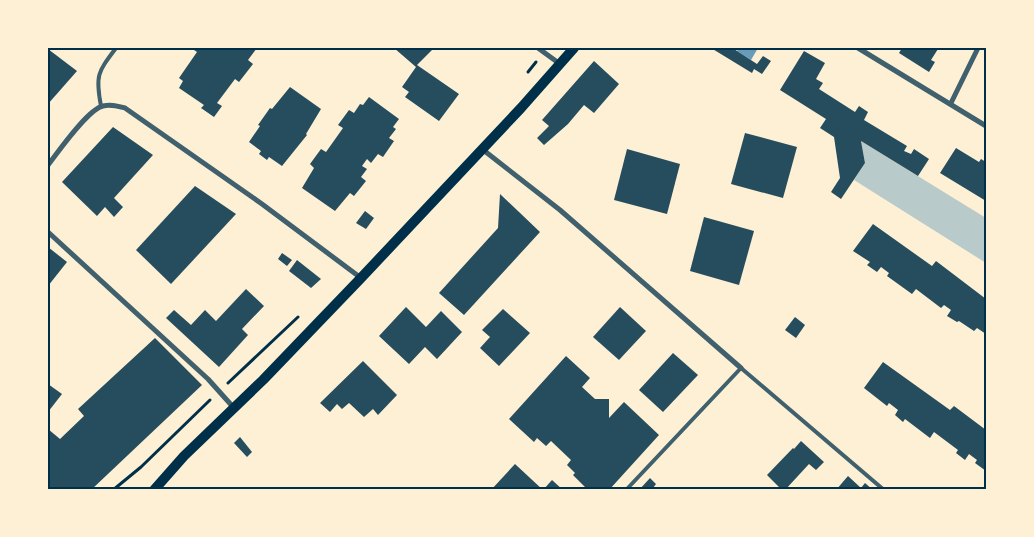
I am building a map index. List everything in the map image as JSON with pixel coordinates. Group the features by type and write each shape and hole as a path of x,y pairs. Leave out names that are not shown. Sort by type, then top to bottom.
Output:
{"main road":[{"path":"154,490 361,278 574,48"},
{"path":"146,490 166,476"}],"street":[{"path":"538,48 560,64"},
{"path":"858,48 986,126"},
{"path":"951,103 978,48"},
{"path":"48,165 87,116 101,106 114,104 125,108 262,204 361,278"},
{"path":"482,149 553,203 741,368"},
{"path":"48,232 208,379 234,408"}],"lane":[{"path":"101,106 97,87 98,74 116,48"},
{"path":"626,490 741,368 884,490"}],"shaded area":[{"path":"861,141 986,218 986,263 854,180 865,163"}],"water":[{"path":"739,48 758,48 751,60 737,51"}],"building":[{"path":"191,48 257,48 248,60 253,64 239,82 235,79 217,103 222,106 214,117 201,108 204,105 179,88 183,81 179,78 197,52"},
{"path":"394,48 434,48 417,65 459,94 439,121 405,97 409,92 402,87 416,67"},
{"path":"711,48 735,48 757,64 763,56 771,61 762,74 754,69 752,73"},
{"path":"902,48 937,48 931,60 935,62 929,72 899,53"},
{"path":"48,49 77,71 48,104"},
{"path":"804,51 825,63 816,79 823,83 819,89 855,112 859,106 868,112 864,120 907,146 904,151 911,154 914,149 929,159 918,176 861,141 865,163 841,199 831,192 840,178 834,137 820,128 826,119 780,90"},
{"path":"594,61 619,84 594,113 584,105 568,124 544,145 537,138 549,126 542,120"},
{"path":"290,87 321,109 307,135 282,166 269,157 267,160 259,154 261,151 249,142 270,108 272,109"},
{"path":"369,97 399,119 393,127 396,129 389,138 394,141 383,157 378,154 371,163 367,159 362,166 367,169 361,177 366,181 354,196 350,193 335,211 302,188 314,168 310,164 321,149 326,152 343,128 338,125 349,110 354,113 360,104 363,105"},
{"path":"113,127 153,155 114,198 123,207 114,217 105,207 97,216 62,182"},
{"path":"745,133 797,147 783,198 731,184"},
{"path":"956,148 979,162 981,159 986,162 986,201 940,173"},
{"path":"627,149 680,164 667,214 614,200"},
{"path":"195,186 236,214 171,284 136,250"},
{"path":"500,194 540,232 464,315 439,293 498,228"},
{"path":"365,211 374,218 366,229 356,223"},
{"path":"704,217 754,231 739,285 690,271"},
{"path":"873,224 932,266 936,261 986,299 986,334 977,328 974,331 947,316 951,310 944,305 941,308 916,289 912,294 887,276 889,273 881,267 877,272 867,265 870,262 853,251"},
{"path":"48,247 67,262 48,286"},
{"path":"282,253 292,260 287,266 278,259"},
{"path":"297,260 321,279 311,288 289,271"},
{"path":"246,289 264,306 242,329 248,335 219,367 166,318 174,310 191,325 205,310 216,321"},
{"path":"406,307 426,327 441,311 462,332 437,359 425,347 409,364 379,336"},
{"path":"620,307 646,331 619,360 593,337"},
{"path":"503,309 530,333 499,366 480,348 490,337 482,330"},
{"path":"795,317 805,325 796,338 785,330"},
{"path":"155,338 202,385 91,490 48,490 48,429 60,439 84,416 78,409"},
{"path":"673,353 698,375 663,412 639,390"},
{"path":"566,356 590,378 582,387 595,399 609,399 609,418 624,402 659,435 609,490 588,490 573,475 575,473 567,465 571,460 551,441 546,446 537,438 534,442 509,419"},
{"path":"363,361 397,395 378,415 373,409 364,417 349,403 342,409 337,404 330,412 320,403"},
{"path":"883,362 950,410 954,406 986,430 986,471 975,463 977,460 969,454 965,460 956,453 958,450 934,432 930,438 905,419 903,422 895,415 898,410 889,403 887,406 864,388"},
{"path":"48,384 62,394 48,412"},
{"path":"240,437 252,452 247,457 234,443"},
{"path":"801,441 824,462 816,470 809,464 785,490 782,490 767,475"},
{"path":"515,464 543,490 491,490"},
{"path":"848,476 861,488 865,483 873,490 836,490"},
{"path":"650,478 656,484 653,488 654,490 639,490"},
{"path":"552,480 563,490 543,490"}]}
